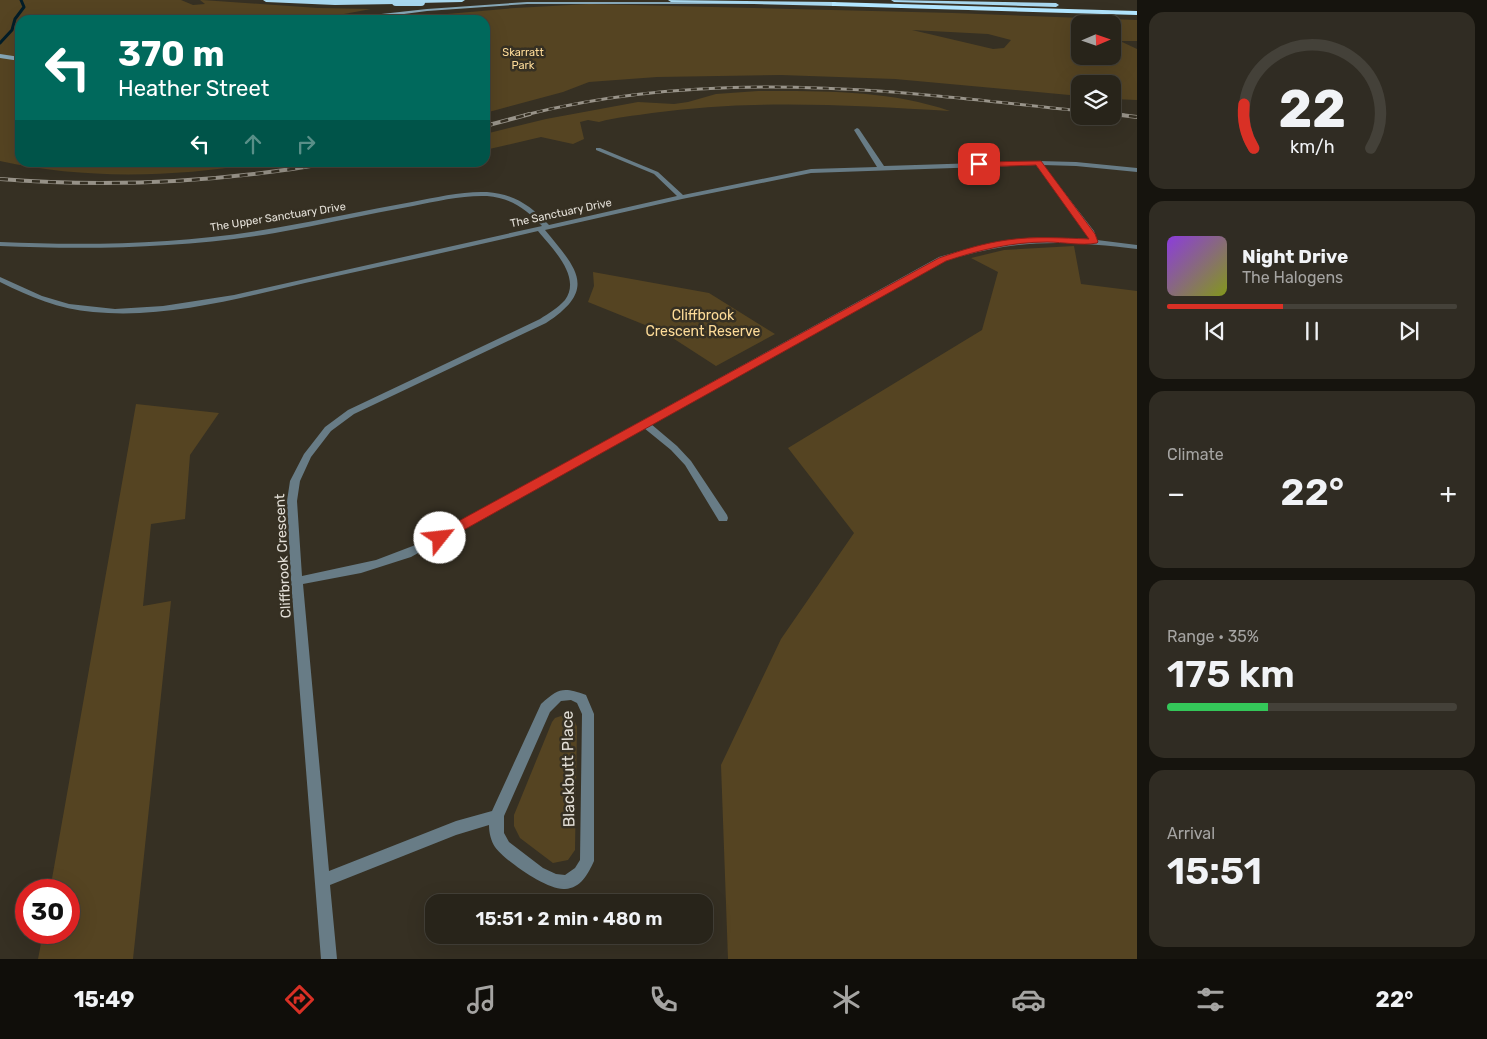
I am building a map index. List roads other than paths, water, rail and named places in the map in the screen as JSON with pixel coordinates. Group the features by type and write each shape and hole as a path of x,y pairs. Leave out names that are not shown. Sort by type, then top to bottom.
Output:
{"highway":[{"path":"266,0 335,3 462,0"},
{"path":"671,0 1137,13"},
{"path":"894,0 1137,7"}],"main road":[{"path":"358,15 418,1"},
{"path":"386,15 427,10 527,3 743,4 774,2"},
{"path":"0,56 15,58"}],"street":[{"path":"857,130 880,167"},
{"path":"598,149 656,173 682,198"},
{"path":"1038,163 1091,234 1094,242"},
{"name":"The Sanctuary Drive","path":"0,279 31,295 73,308 120,312 160,309 234,297 811,171 880,167 1038,163 1076,164 1137,170"},
{"name":"The Upper Sanctuary Drive","path":"0,244 62,246 128,245 215,238 280,230 474,194 498,196 520,202 531,209 543,228"},
{"name":"Cliffbrook Crescent","path":"329,959 324,880 297,582 292,502 295,481 307,456 328,429 338,420 365,403 544,321 560,311 569,300 575,284 572,271 543,228"},
{"path":"297,582 370,568 401,558 942,259 974,249 1007,242 1046,240 1094,242 1137,247"},
{"path":"645,424 674,448 688,463 723,518"},
{"name":"Blackbutt Place","path":"571,695 582,700 588,714 586,861 583,871 578,877 566,883 560,883 543,877 501,844 496,832 497,816 545,708 558,696 571,695"},
{"path":"324,880 456,828 497,816"}],"waterway":[{"path":"18,15 24,7 21,0"},
{"path":"0,43 12,30 15,19"}],"railway":[{"path":"525,115 595,100 664,92 733,88 871,91 940,96 1071,110"},
{"path":"490,125 530,114"},
{"path":"1121,115 1137,117"},
{"path":"0,179 42,182 126,183 210,179 305,167"}],"park label":[{"name":"Skarratt Park","path":"523,58"},
{"name":"Cliffbrook Crescent Reserve","path":"703,324"}]}
